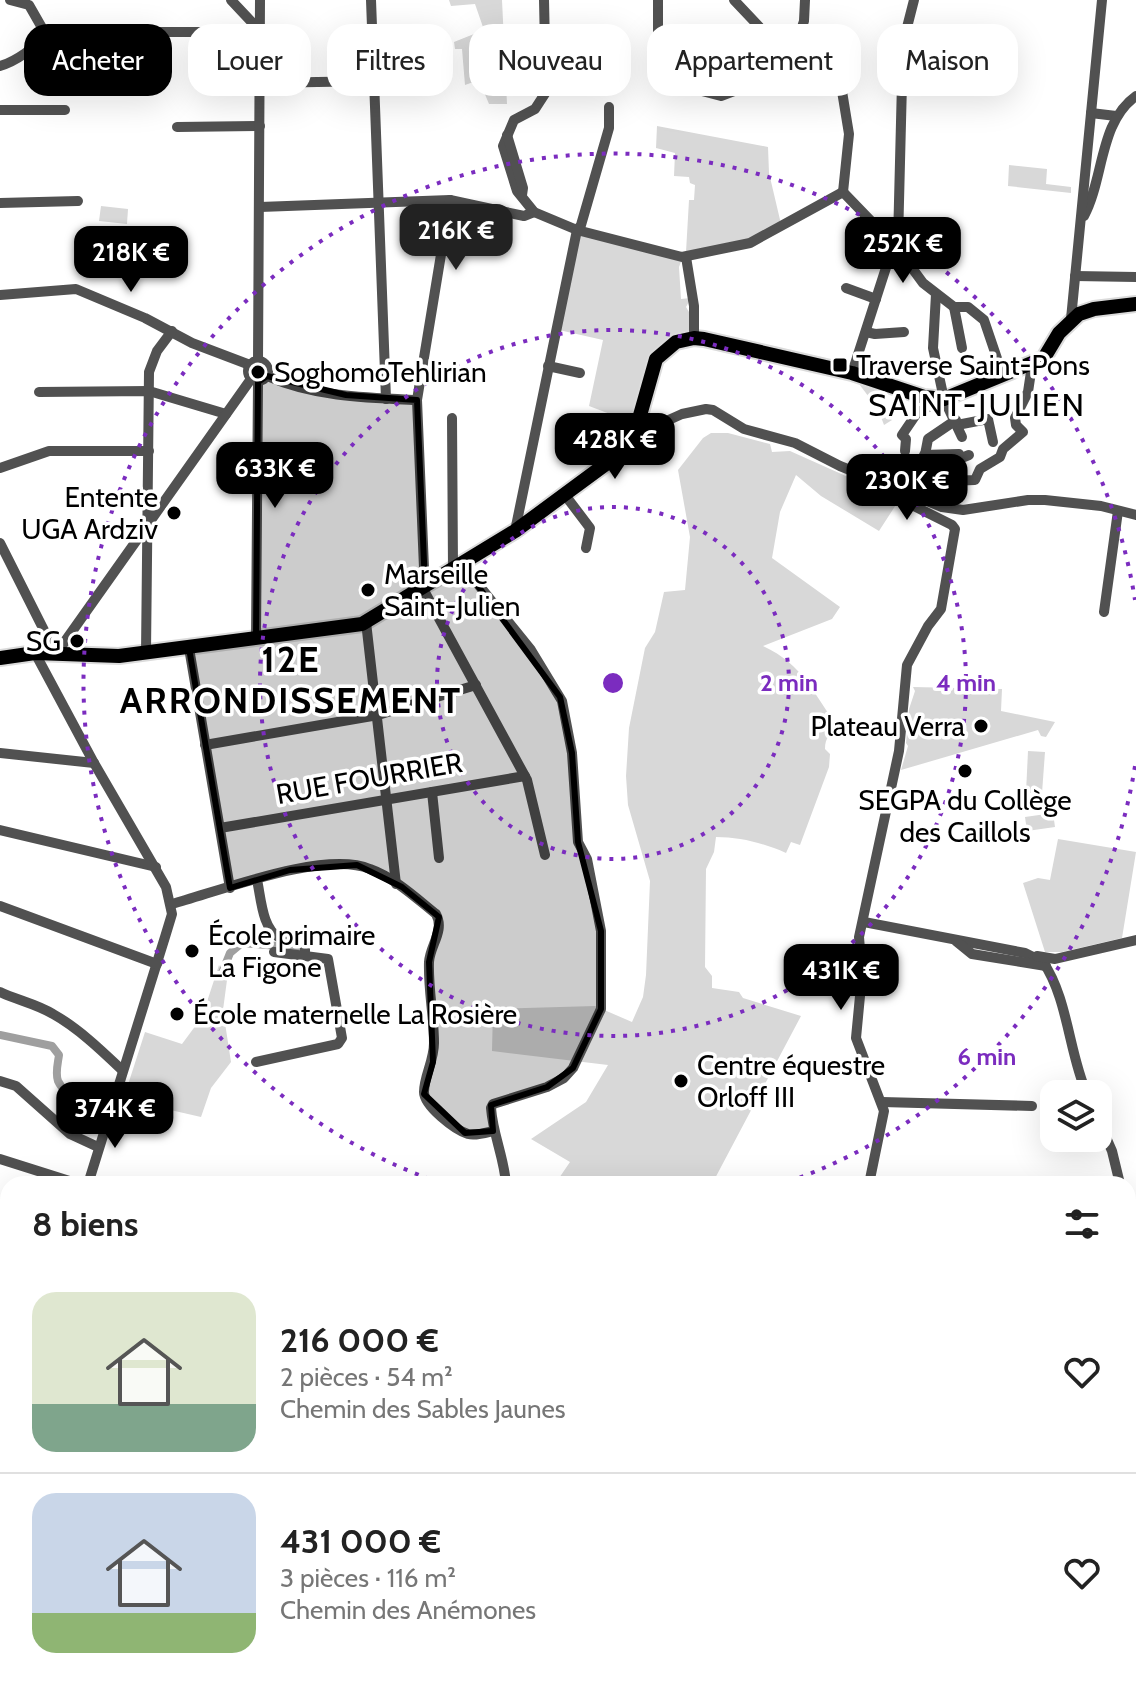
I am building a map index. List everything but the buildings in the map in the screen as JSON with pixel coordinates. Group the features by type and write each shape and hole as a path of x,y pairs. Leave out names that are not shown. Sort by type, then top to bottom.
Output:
{"main road":[{"path":"0,658 35,653 119,656 355,626 366,622 515,531 628,444 637,427 656,359 676,342 694,338 852,373 940,399 1044,358 1071,319 1094,309 1136,304"}],"street":[{"path":"0,66 8,64 41,40 45,33 29,5 10,0"},
{"path":"231,0 254,24"},
{"path":"260,0 261,24"},
{"path":"371,0 372,24"},
{"path":"544,0 546,92 535,109 514,120 507,135 523,188 522,195 534,212 577,230 686,257 750,243 843,192"},
{"path":"658,0 659,24"},
{"path":"734,0 757,24"},
{"path":"803,24 805,0"},
{"path":"852,373 893,246 898,241 903,43 914,0"},
{"path":"1071,319 1102,0"},
{"path":"261,96 254,363 248,372 259,379 310,389 417,400"},
{"path":"375,96 386,399"},
{"path":"843,96 849,134 843,192 923,283 954,307 968,307 984,320 1003,376"},
{"path":"1081,222 1091,203 1116,116 1136,96"},
{"path":"515,531 577,230 609,128 609,107"},
{"path":"0,110 65,110"},
{"path":"1091,113 1116,116"},
{"path":"177,127 260,126"},
{"path":"1089,140 1108,143"},
{"path":"260,207 450,200 524,216 534,212"},
{"path":"450,200 417,400 426,585 525,776 545,855"},
{"path":"0,203 78,201"},
{"path":"686,257 694,306 694,338"},
{"path":"1075,276 1136,277"},
{"path":"0,295 72,288 107,300 192,343 267,366 226,414 56,654 0,543"},
{"path":"846,288 876,299"},
{"path":"936,294 932,341 940,399 962,437"},
{"path":"954,307 962,348"},
{"path":"146,653 149,391 152,361 172,331"},
{"path":"866,332 904,332"},
{"path":"871,1176 884,1111 856,1038 862,975 859,937 899,751 907,665 941,609 955,529 910,504 906,500 907,493 920,482 975,480 980,469 1007,453 1023,432 1015,422 1015,415 1028,392 1032,365"},
{"path":"548,366 580,373"},
{"path":"256,639 259,379"},
{"path":"39,392 149,391 226,414"},
{"path":"905,451 906,438 902,435 917,413 940,399"},
{"path":"628,444 671,418 706,409 744,429 795,443 840,466 956,510 1036,500 1101,506 1136,515"},
{"path":"452,418 457,566 531,650 562,701 572,753 578,842 587,859 601,931 601,1009 573,1068 564,1078 547,1087 493,1104 491,1108 493,1131 505,1163 506,1176"},
{"path":"969,455 959,459 959,454 924,457 928,439 956,422 988,419 993,442"},
{"path":"0,468 49,451 149,451"},
{"path":"565,495 590,528 586,548"},
{"path":"1104,612 1118,511"},
{"path":"366,622 396,884"},
{"path":"189,648 230,888"},
{"path":"35,653 94,763 156,867 172,904 172,914 157,964 90,1176"},
{"path":"205,745 378,715 476,685"},
{"path":"0,753 94,763"},
{"name":"RUE FOURRIER","path":"220,828 525,776"},
{"path":"432,792 439,858"},
{"path":"0,830 156,867"},
{"path":"172,904 316,866 368,867 396,884 436,914 439,920 440,928 429,962 434,1044 433,1062 424,1094 426,1100 434,1110 465,1133 476,1135 493,1131"},
{"path":"256,1062 338,1044 342,1038 328,959 273,934 266,919 257,880"},
{"path":"0,906 157,964"},
{"path":"864,922 1031,955 1051,962"},
{"path":"954,940 972,954 1051,962 1136,940"},
{"path":"274,952 306,951"},
{"path":"1051,962 1082,1080"},
{"path":"0,992 24,1004 49,1011 68,1023 122,1070"},
{"path":"0,1081 16,1086 70,1134 98,1147"},
{"path":"882,1102 1032,1106"},
{"path":"1112,1151 1118,1176"},
{"path":"0,1159 54,1176"}],"highlighted area":[{"path":"267,376 346,395 417,400 425,585 461,563 560,697 572,753 578,842 601,931 601,1009 573,1068 547,1087 491,1105 493,1131 465,1133 424,1094 433,1062 429,962 439,917 402,887 357,865 290,870 230,888 189,648 256,639 258,382"}],"shaded area":[{"path":"449,0 502,0 503,24 482,24 475,4 451,6"},
{"path":"469,36 469,84 465,85 462,49 455,49 454,42"},
{"path":"486,96 507,96 507,104 489,104"},
{"path":"657,126 768,147 769,173 781,224 747,242 686,252 689,200 694,200 695,185 690,183 689,177 674,176 675,153 656,148"},
{"path":"1009,165 1047,169 1046,184 1071,187 1071,193 1008,186"},
{"path":"101,206 128,209 127,224 99,221"},
{"path":"580,233 682,259 679,267 681,299 691,298 686,307 690,331 673,336 653,354 631,422 589,406 603,340 559,330"},
{"path":"856,380 879,388 883,394 880,407 892,420 884,425 878,409"},
{"path":"711,433 728,433 770,444 772,452 790,451 901,497 879,531 821,496 796,475 780,512 772,558 840,607 832,619 763,646 798,671 839,728 826,742 825,749 830,754 829,767 800,845 791,842 786,853 751,841 716,837 714,852 706,869 705,967 712,976 712,988 739,992 743,998 801,1016 716,1176 560,1176 570,1162 531,1139 586,1102 608,1065 492,1051 493,1009 595,1006 632,1022 643,997 650,881 628,805 629,728 645,648 655,632 664,592 685,590 690,537 678,470 703,438"},
{"name":"Plateau Verra","path":"913,687 1002,689 1001,711 1055,722 1046,737 1041,736 1038,730 901,770 908,746"},
{"path":"1028,751 1045,752 1042,793 1026,793"},
{"path":"1053,813 1055,827 1027,831 1025,817"},
{"path":"1058,839 1136,852 1122,938 1062,952 1045,952 1023,883 1038,878 1050,880"},
{"path":"219,965 227,980 223,1010 231,1062 211,1088 201,1117 153,1106 157,1096 154,1095 141,1102 124,1097 145,1032 182,1044 202,1017"}],"waterway":[{"path":"222,973 230,953 242,943 302,948"},
{"path":"0,1035 52,1046 59,1055 58,1081 75,1097 100,1102 116,1101"}],"place":[{"name":"Traverse Saint-Pons","path":"840,365"},
{"name":"SoghomoTehlirian","path":"258,372"},
{"name":"Entente UGA Ardziv","path":"174,513"},
{"name":"Marseille Saint-Julien","path":"368,590"},
{"name":"SG","path":"77,641"},
{"name":"Plateau Verra","path":"981,726"},
{"name":"SEGPA du Collège des Caillols","path":"965,771"},
{"name":"École primaire La Figone","path":"192,951"},
{"name":"École maternelle La Rosière","path":"177,1014"},
{"name":"Centre équestre Orloff III","path":"681,1081"}],"district":[{"name":"SAINT-JULIEN","path":"977,405"},
{"name":"12E ARRONDISSEMENT","path":"291,680"}]}
